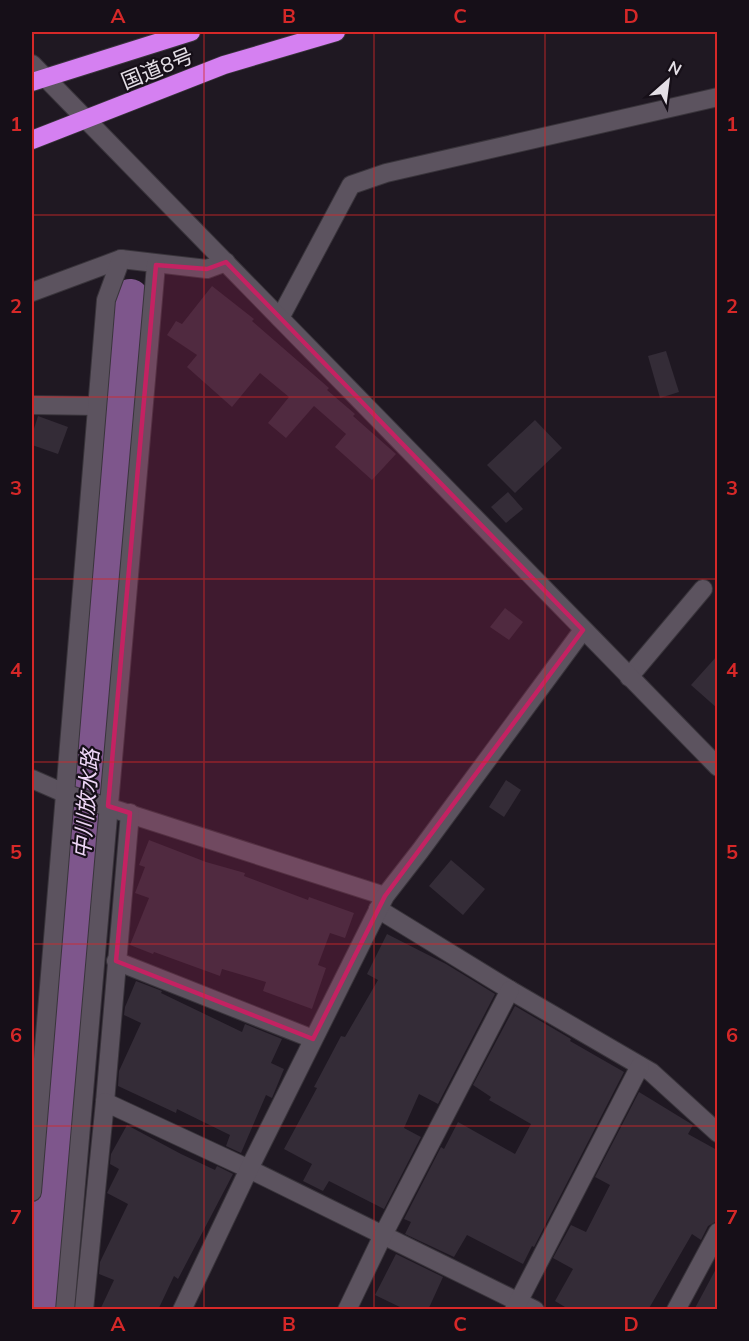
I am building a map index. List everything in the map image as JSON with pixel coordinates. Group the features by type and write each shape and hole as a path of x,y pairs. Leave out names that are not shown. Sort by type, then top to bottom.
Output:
{"highway":[{"name":"国道8号","path":"36,75 191,32"},
{"name":"国道8号","path":"32,140 224,65 336,32"}],"street":[{"path":"36,75 86,120 226,262 717,767"},
{"path":"280,318 351,185 386,173 717,98"},
{"path":"32,292 121,259 156,265 207,269 226,262"},
{"path":"32,1192 68,794 106,300 121,259"},
{"path":"65,1310 103,804 156,265"},
{"path":"32,405 97,406"},
{"path":"629,677 703,589"},
{"path":"182,1310 381,902 583,630"},
{"path":"32,779 68,794 130,813 381,902 510,990 651,1072 717,1133"},
{"path":"84,1310 130,813"},
{"path":"116,961 313,1040"},
{"path":"347,1310 383,1235 510,990"},
{"path":"516,1305 640,1066"},
{"path":"105,1102 383,1235 516,1305 534,1310"},
{"path":"676,1310 717,1232"}],"highlighted area":[{"path":"226,262 583,630 385,896 313,1039 116,961 130,813 108,806 156,265 207,269"}],"building":[{"path":"212,286 254,319 252,321 329,388 327,390 355,414 353,416 396,454 372,480 335,447 346,434 314,406 286,438 268,423 289,397 260,373 232,407 187,367 197,355 167,335 176,321 182,324"},
{"path":"666,351 679,392 660,398 648,356"},
{"path":"38,416 68,427 58,454 32,445 32,435"},
{"path":"535,420 562,448 515,493 487,465"},
{"path":"508,492 523,509 506,523 491,507"},
{"path":"505,608 523,622 509,640 490,627"},
{"path":"717,656 717,708 691,685"},
{"path":"506,780 521,790 504,817 489,807"},
{"path":"149,840 206,862 245,873 244,876 308,900 309,897 354,913 345,938 330,933 318,965 326,968 312,1009 263,991 266,982 222,969 220,976 130,945 149,898 135,893 145,867 139,865"},
{"path":"451,860 485,889 463,915 429,886"},
{"path":"387,934 446,964 495,994 438,1104 419,1094 404,1128 421,1137 384,1209 329,1181 323,1191 303,1181 312,1164 284,1149 317,1088 314,1087 341,1036 345,1037 378,980 367,974"},
{"path":"136,981 162,991 161,993 242,1032 245,1024 282,1039 271,1063 284,1069 272,1098 266,1095 241,1153 226,1146 230,1135 177,1109 176,1113 118,1086 119,1071 141,1023 124,1015"},
{"path":"515,1006 624,1072 534,1247 532,1246 523,1264 467,1235 454,1257 405,1234 411,1222 404,1219 441,1147 444,1149 458,1122 515,1154 531,1124 489,1100 491,1097 473,1085"},
{"path":"639,1092 693,1125 688,1134 717,1150 717,1221 708,1226 701,1240 692,1234 648,1310 570,1310 555,1301 573,1269 553,1258 571,1225 586,1232 610,1185 595,1177"},
{"path":"127,1125 215,1170 217,1166 233,1174 178,1279 174,1276 158,1310 100,1310 114,1280 99,1274 100,1262 128,1204 107,1193 119,1169 110,1164 111,1154"},
{"path":"396,1254 443,1277 428,1310 406,1310 375,1295"},
{"path":"717,1267 717,1310 694,1310"}],"waterway":[{"name":"中川放水路","path":"41,1310 130,299"}]}
